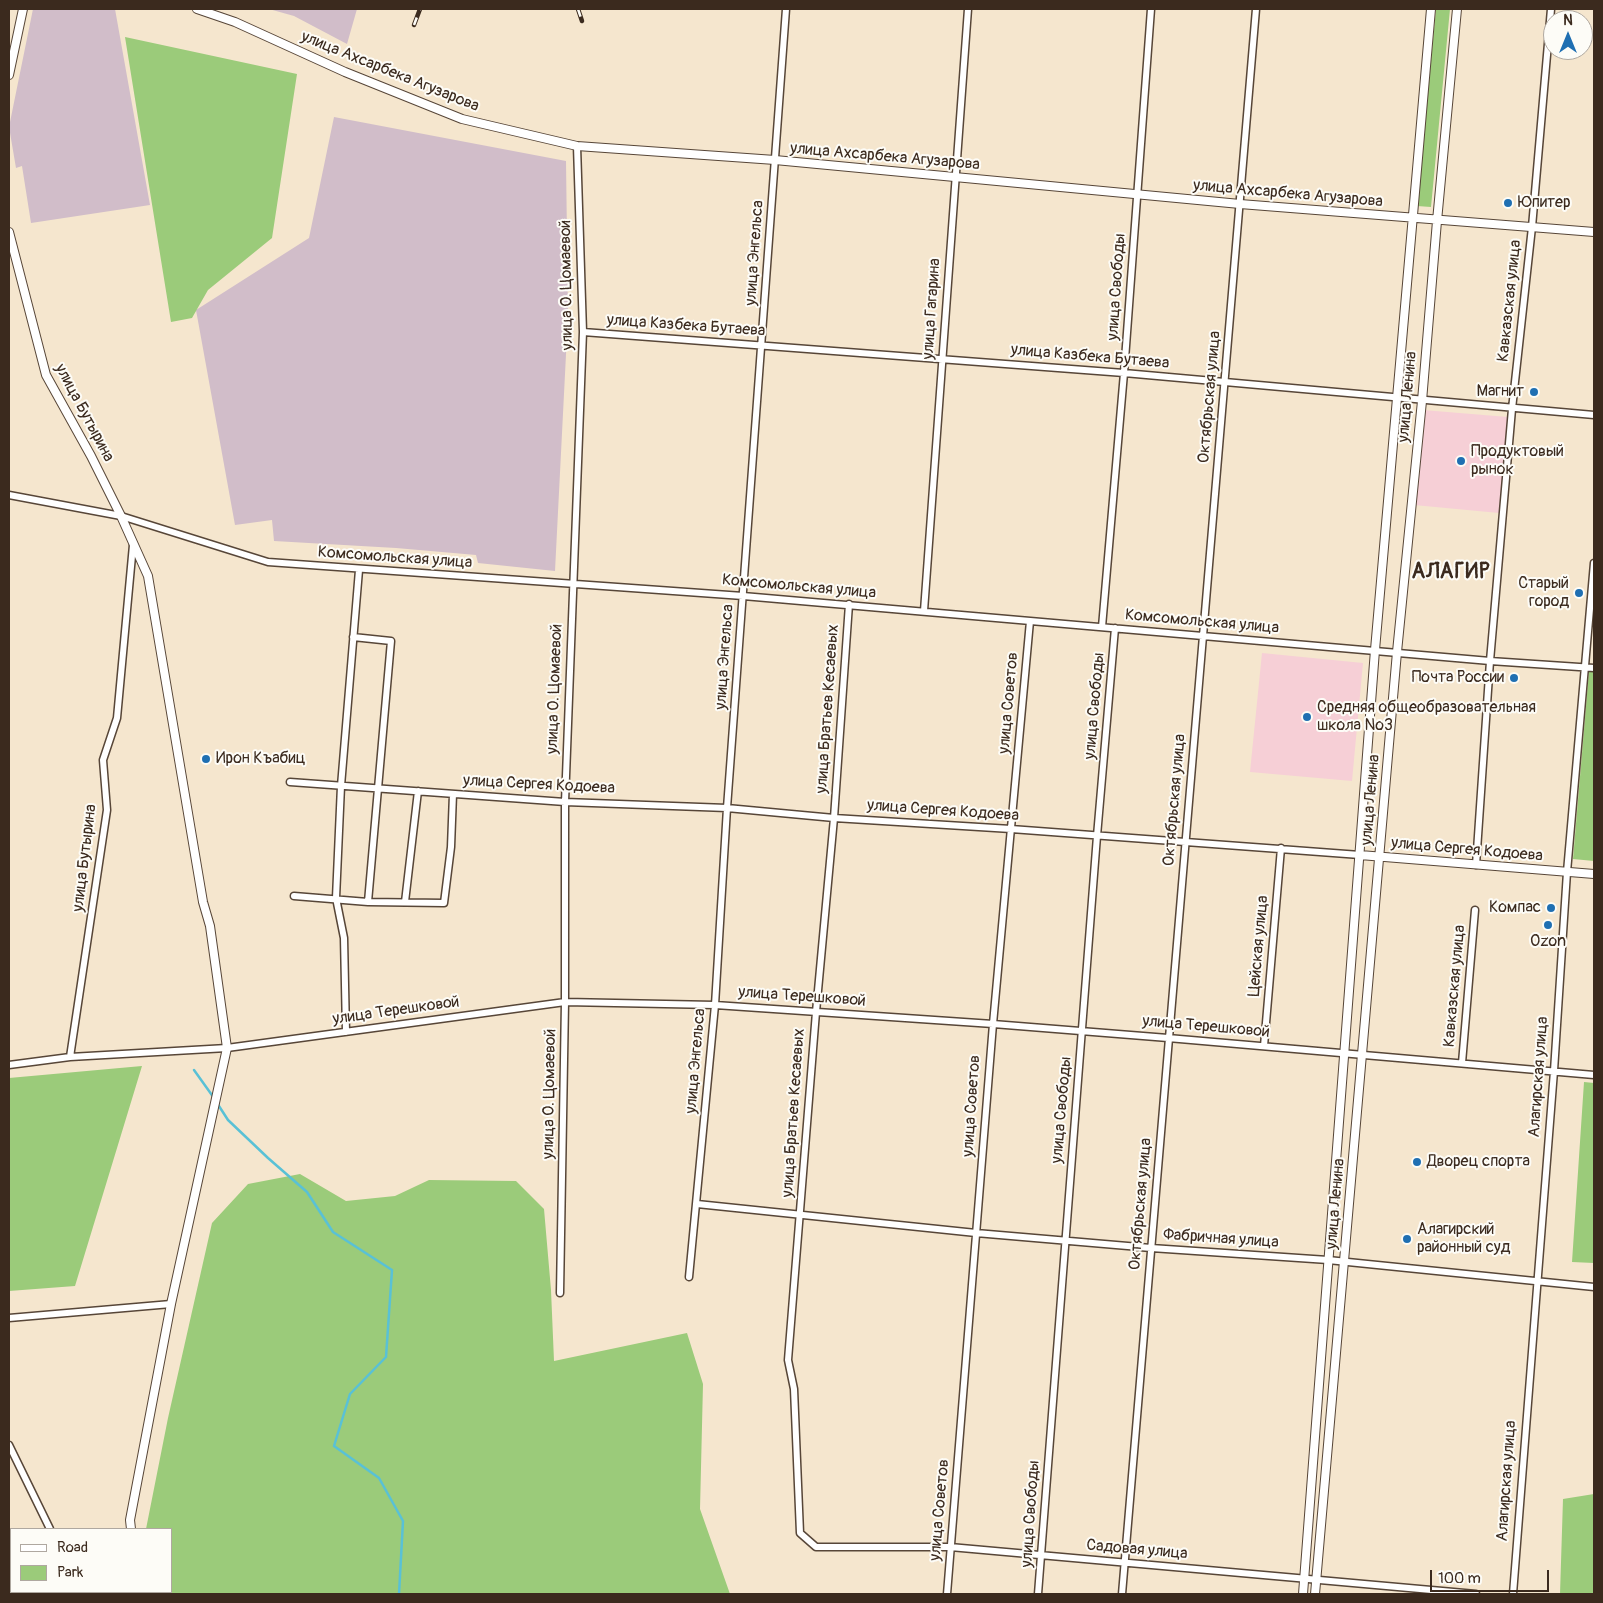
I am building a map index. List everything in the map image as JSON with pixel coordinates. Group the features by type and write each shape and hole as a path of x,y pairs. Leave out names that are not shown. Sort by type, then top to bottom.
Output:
{"street":[{"path":"9,75 23,9"},
{"name":"улица Ахсарбека Агузарова","path":"197,9 235,22 345,72 462,119 577,146 775,160 1240,204 1594,232"},
{"name":"улица Энгельса","path":"689,1277 715,1005 727,808 786,9"},
{"name":"улица Гагарина","path":"924,611 968,9"},
{"name":"улица Свободы","path":"1102,627 1124,374 1151,9"},
{"name":"Октябрьская улица","path":"1122,1594 1256,9"},
{"name":"улица Ленина","path":"1303,1594 1375,650 1411,219 1431,9"},
{"name":"улица Ленина","path":"1315,1594 1397,652 1422,401 1457,9"},
{"name":"Кавказская улица","path":"1476,865 1490,661 1512,409 1532,227 1551,9"},
{"name":"улица О. Цомаевой","path":"560,1292 566,802 572,583 583,332 577,146"},
{"name":"улица Бутырина","path":"9,232 46,375 122,516 148,576 202,893 210,926 227,1048"},
{"name":"улица Казбека Бутаева","path":"583,332 1224,382 1594,415"},
{"name":"Комсомольская улица","path":"9,495 122,516 268,562 849,604 1490,661 1594,668"},
{"name":"улица Бутырина","path":"70,1058 107,810 103,760 117,718 134,544"},
{"name":"Алагирская улица","path":"1512,1594 1554,1071 1567,872 1594,563"},
{"path":"346,1032 344,938 336,898 341,786 359,570"},
{"name":"улица Братьев Кесаевых","path":"800,1533 794,1389 788,1360 816,1012 834,818 849,604"},
{"name":"улица Советов","path":"947,1594 992,1024 1030,621"},
{"name":"улица Свободы","path":"1038,1594 1115,628"},
{"path":"353,637 391,640 368,902"},
{"name":"улица Сергея Кодоева","path":"290,782 566,802 727,808 834,818 1281,848 1594,874"},
{"path":"405,902 418,791"},
{"path":"294,896 368,902 444,902 451,846 453,794"},
{"name":"Цейская улица","path":"1264,1046 1281,848"},
{"name":"Кавказская улица","path":"1462,1063 1475,910"},
{"name":"улица Терешковой","path":"9,1065 70,1058 227,1048 565,1002 715,1005 992,1024 1594,1075"},
{"path":"131,1528 130,1520 171,1304 227,1048"},
{"name":"Фабричная улица","path":"697,1204 976,1233 1151,1248 1328,1260 1594,1287"},
{"path":"9,1318 171,1304"},
{"path":"9,1445 50,1528"},
{"name":"Садовая улица","path":"800,1533 816,1547 950,1547 1476,1594"}],"shaded area":[{"path":"33,9 115,9 150,205 31,223 22,166 16,168 9,127"},
{"path":"269,9 357,9 347,44 294,16"},
{"path":"334,117 566,161 568,315 555,571 478,563 476,555 274,541 272,520 235,525 196,310 309,238"},
{"name":"Продуктовый рынок","path":"1423,410 1508,417 1499,513 1414,505"},
{"name":"Средняя общеобразовательная школа №3","path":"1262,653 1363,663 1352,781 1250,772"}],"green space":[{"path":"1436,9 1450,9 1431,207 1417,206"},
{"path":"125,37 297,74 272,238 208,290 192,318 171,322"},
{"path":"1589,671 1594,672 1594,861 1573,859"},
{"path":"142,1066 75,1286 9,1291 9,1078"},
{"path":"1584,1082 1594,1083 1594,1263 1572,1262"},
{"path":"300,1174 346,1201 395,1196 429,1180 516,1181 544,1209 551,1290 554,1361 687,1333 703,1384 700,1509 730,1594 156,1593 172,1593 172,1528 146,1528 168,1418 212,1223 248,1184"},
{"path":"1594,1494 1594,1594 1560,1594 1563,1499"}],"waterway":[{"path":"194,1070 214,1098"},
{"path":"217,1103 228,1120 307,1192 333,1232 392,1270 386,1357 350,1394 334,1446 379,1478 403,1521 399,1594"}],"railway":[{"path":"414,25 420,9"},
{"path":"578,9 582,21"}],"place":[{"name":"Юпитер","path":"1508,203"},
{"name":"Магнит","path":"1534,392"},
{"name":"Продуктовый рынок","path":"1461,461"},
{"name":"Старый город","path":"1579,593"},
{"name":"Почта России","path":"1514,678"},
{"name":"Средняя общеобразовательная школа №3","path":"1307,717"},
{"name":"Ирон Къабиц","path":"206,759"},
{"name":"Компас","path":"1551,908"},
{"name":"Ozon","path":"1548,925"},
{"name":"Дворец спорта","path":"1417,1162"},
{"name":"Алагирский районный суд","path":"1407,1239"}],"district":[{"name":"АЛАГИР","path":"1451,573"}]}
